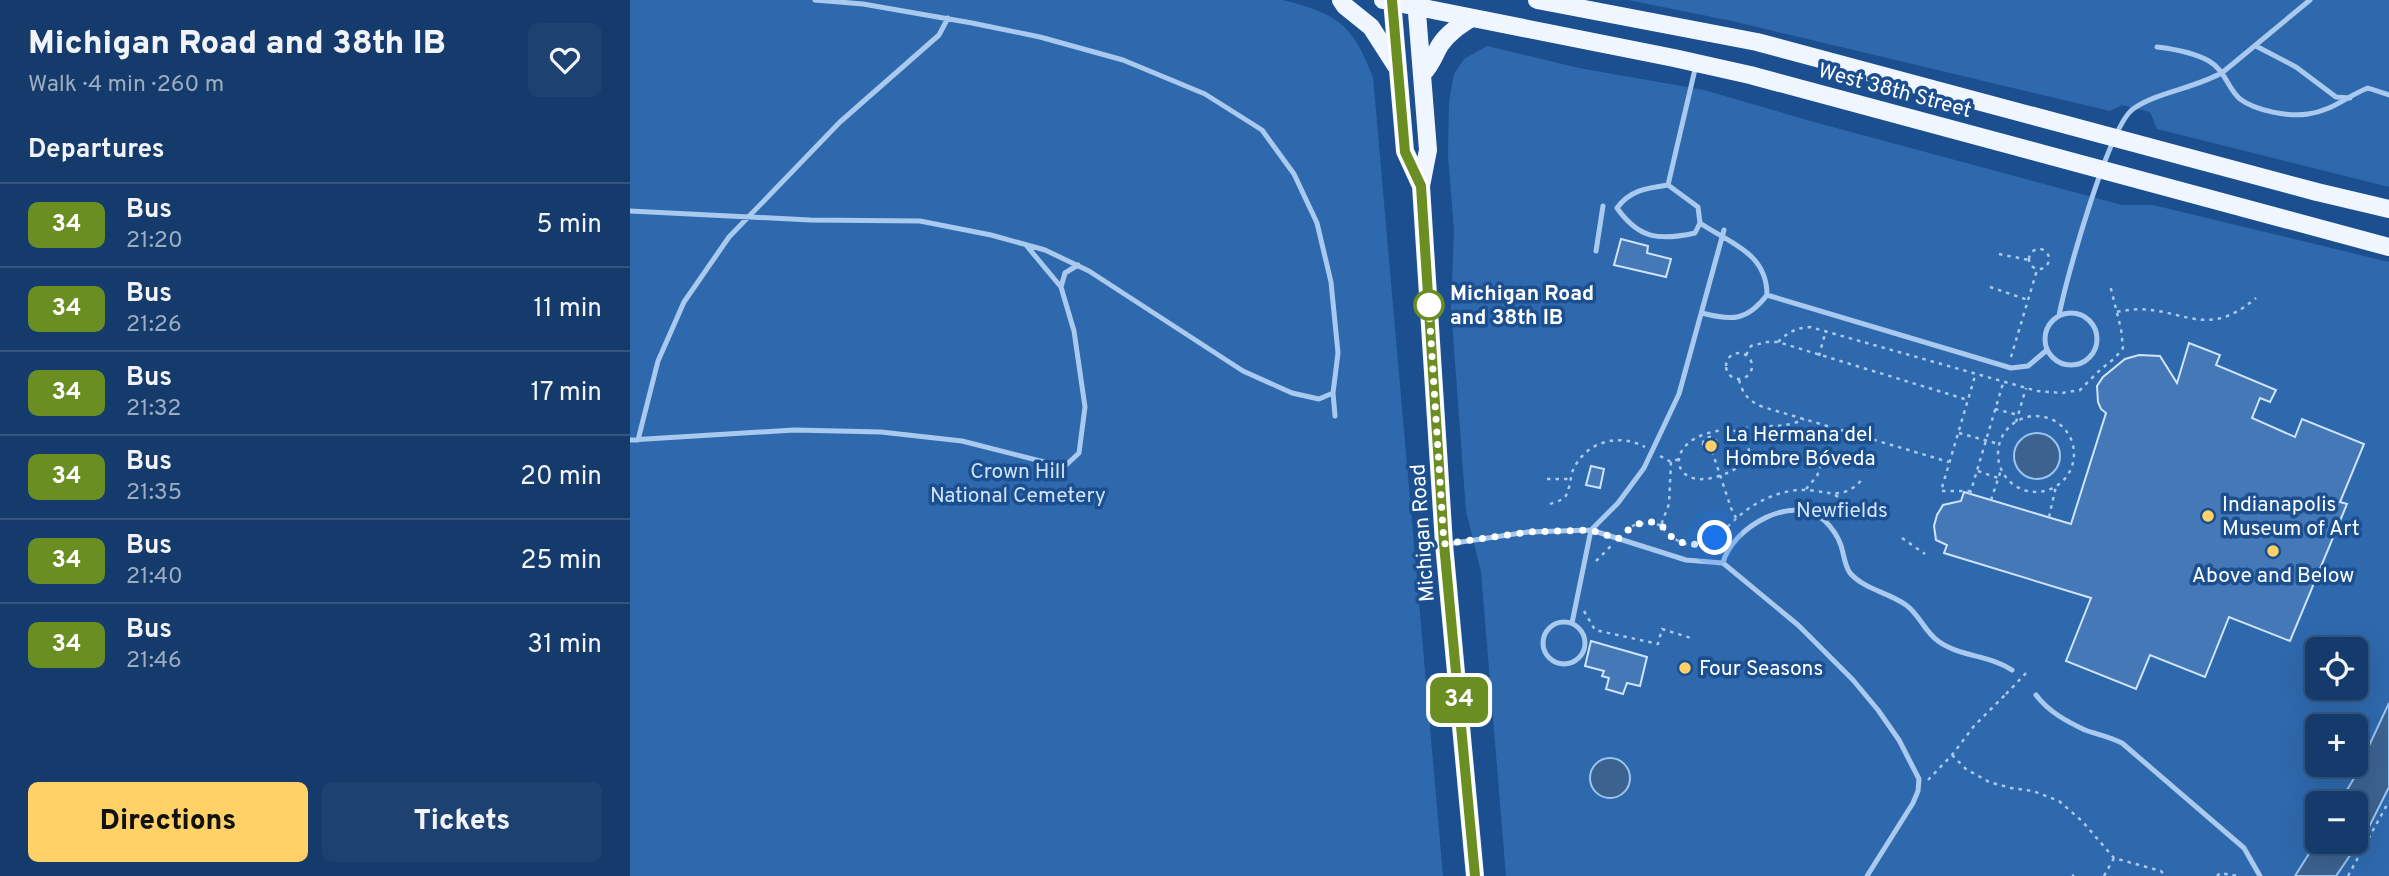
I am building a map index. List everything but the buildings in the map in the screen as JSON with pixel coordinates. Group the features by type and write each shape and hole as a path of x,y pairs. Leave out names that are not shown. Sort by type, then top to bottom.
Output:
{"main road":[{"path":"1341,0 1371,27 1398,69"},
{"name":"West 38th Street","path":"1537,0 1757,43 2389,209"},
{"name":"Michigan Road","path":"1389,1 1405,152 1421,186"},
{"name":"West 38th Street","path":"1389,1 1417,4 1470,19 1697,62 1795,86 2389,247"},
{"name":"Michigan Road","path":"1417,4 1428,150 1421,186 1444,544 1475,876"},
{"path":"1423,73 1432,65 1443,40 1470,19"}],"lane":[{"path":"816,0 863,4 948,18 1040,37 1123,60 1205,94 1262,130 1294,174 1317,223 1331,282 1338,353 1333,393 1335,416"},
{"path":"2059,316 2062,295 2102,169 2114,138 2131,110 2223,72 2310,0"},
{"path":"638,440 657,361 684,302 729,237 840,122 939,35 948,18"},
{"path":"2256,46 2296,67 2336,97 2351,98"},
{"path":"2157,47 2189,52 2209,61 2223,72 2239,98 2263,109 2307,114 2325,110 2368,88 2389,95"},
{"path":"1668,185 1697,62"},
{"path":"1668,185 1698,207 1700,223 1695,233 1674,238 1652,237 1628,223 1617,208 1625,197 1646,188 1668,185"},
{"path":"1596,251 1603,206"},
{"path":"630,211 747,218 920,221 1027,245 1078,265 1243,371 1292,393 1319,399 1333,393"},
{"path":"1700,223 1722,234 1756,259 1764,273 1767,295"},
{"path":"1572,623 1591,530 1618,503 1644,468 1679,394 1722,234"},
{"path":"630,440 794,430 881,432 962,441 1064,467 1079,453 1085,407 1074,331 1061,287 1027,245"},
{"path":"1061,287 1065,273 1078,265"},
{"path":"1767,295 2008,367 2028,366 2047,350"},
{"path":"1702,313 1733,318 1746,315 1767,295"},
{"path":"2068,313 2088,319 2097,334 2095,352 2086,362 2068,365 2057,362 2047,350 2047,330 2059,316 2068,313"},
{"path":"1723,563 1725,554 1736,537 1753,523 1782,512 1807,511 1823,518 1833,530 1840,543 1848,571 1863,584 1907,605 1935,639 1954,651 2004,664 2012,670"},
{"path":"1444,544 1528,532 1591,530 1686,560 1723,563 1798,625 1853,680 1899,740 1919,779 1913,803 1867,876"},
{"path":"1558,623 1572,623 1583,632 1583,653 1572,662 1558,663 1545,651 1544,637 1548,630 1558,623"},
{"path":"2036,695 2048,710 2088,731 2108,735 2122,743 2244,848 2260,876"}],"path":[{"path":"2039,249 2048,253 2050,258 2047,267 2037,270 2029,260 2034,250 2039,249"},
{"path":"2000,254 2029,260"},
{"path":"1975,374 1941,491 1971,492 2037,270"},
{"path":"1990,287 2028,300"},
{"path":"2117,312 2155,309 2200,321 2237,313 2256,298"},
{"path":"1819,356 1826,330"},
{"path":"1746,355 1751,346 1778,342 1968,400"},
{"path":"1741,353 1752,362 1752,369 1746,377 1739,380 1732,378 1727,372 1726,362 1734,354 1741,353"},
{"path":"1739,380 1742,391 1751,401 1949,462"},
{"path":"2016,422 2026,388"},
{"path":"1996,409 2018,415"},
{"path":"2034,416 2046,418 2062,427 2069,437 2073,461 2065,478 2056,486 2028,491 2012,483 2001,469 1999,444 2004,434 2016,422 2034,416"},
{"path":"1736,431 1748,441 1749,453 1733,472 1708,480 1686,475 1680,468 1680,451 1695,438 1725,430 1793,425 1804,419"},
{"path":"1958,432 1999,444"},
{"path":"1706,436 1717,442 1712,451"},
{"path":"1706,436 1704,448 1712,451"},
{"path":"1550,504 1567,495 1570,479 1581,457 1600,443 1631,441 1671,462"},
{"path":"1712,451 1736,518"},
{"path":"1671,462 1679,459"},
{"path":"1661,525 1669,504 1671,462"},
{"path":"1806,489 1820,471 1822,463"},
{"path":"1991,500 2001,469"},
{"path":"1977,471 1998,478"},
{"path":"1835,495 1856,487 1864,477"},
{"path":"1547,479 1570,479"},
{"path":"2049,517 2056,486"},
{"path":"1592,566 1628,528 1635,525 1646,522 1661,525 1674,539 1703,545 1721,533 1736,518 1776,494 1806,489 1835,495 1863,512"},
{"path":"1902,538 1925,554"},
{"path":"1583,603 1595,630 1658,644 1662,629 1694,639"},
{"path":"1913,803 1926,782 1952,755 1960,742 2028,671"},
{"path":"1952,755 1966,769 1989,782 2059,800 2082,821 2114,859 2161,871 2165,876"},
{"path":"2348,876 2389,801"},
{"path":"2104,876 2114,859"},
{"path":"2217,876 2220,873 2238,876"}],"green space":[{"name":"Crown Hill National Cemetery","path":"630,0 1283,0 1330,16 1350,33 1373,77 1443,876 630,876"},
{"path":"1628,0 2389,0 2389,187 2157,129 2150,112 2122,105 2110,111 1732,21"},
{"name":"Newfields","path":"1487,46 1579,68 1704,90 2122,205 2153,205 2389,262 2389,876 1506,876 1481,572 1466,511 1451,308 1454,231 1448,155 1449,102 1454,74 1464,59"}],"shaded area":[{"path":"2037,433 2053,440 2060,456 2053,472 2037,479 2021,472 2014,456 2021,440"},
{"path":"2389,703 2389,787 2368,829 2368,791 2346,791 2354,777 2368,777 2368,748"},
{"path":"1610,758 1624,764 1630,778 1624,792 1610,798 1596,792 1590,778 1596,764"},
{"path":"2309,854 2351,854 2336,876 2295,876"}],"bus line":[{"name":"34","path":"1392,0 1405,152 1421,186 1444,544 1475,876"}],"place":[{"name":"Michigan Road and 38th IB","path":"1429,305"},
{"name":"La Hermana del Hombre Bóveda","path":"1711,446"},
{"name":"Indianapolis Museum of Art","path":"2208,516"},
{"name":"Above and Below","path":"2273,551"},
{"name":"Four Seasons","path":"1685,668"}],"route":[{"path":"1429,305 1428,293 1444,544 1528,532 1591,530 1618,539 1628,528 1646,522 1661,525 1674,539 1689,544 1703,545 1715,538"}]}
